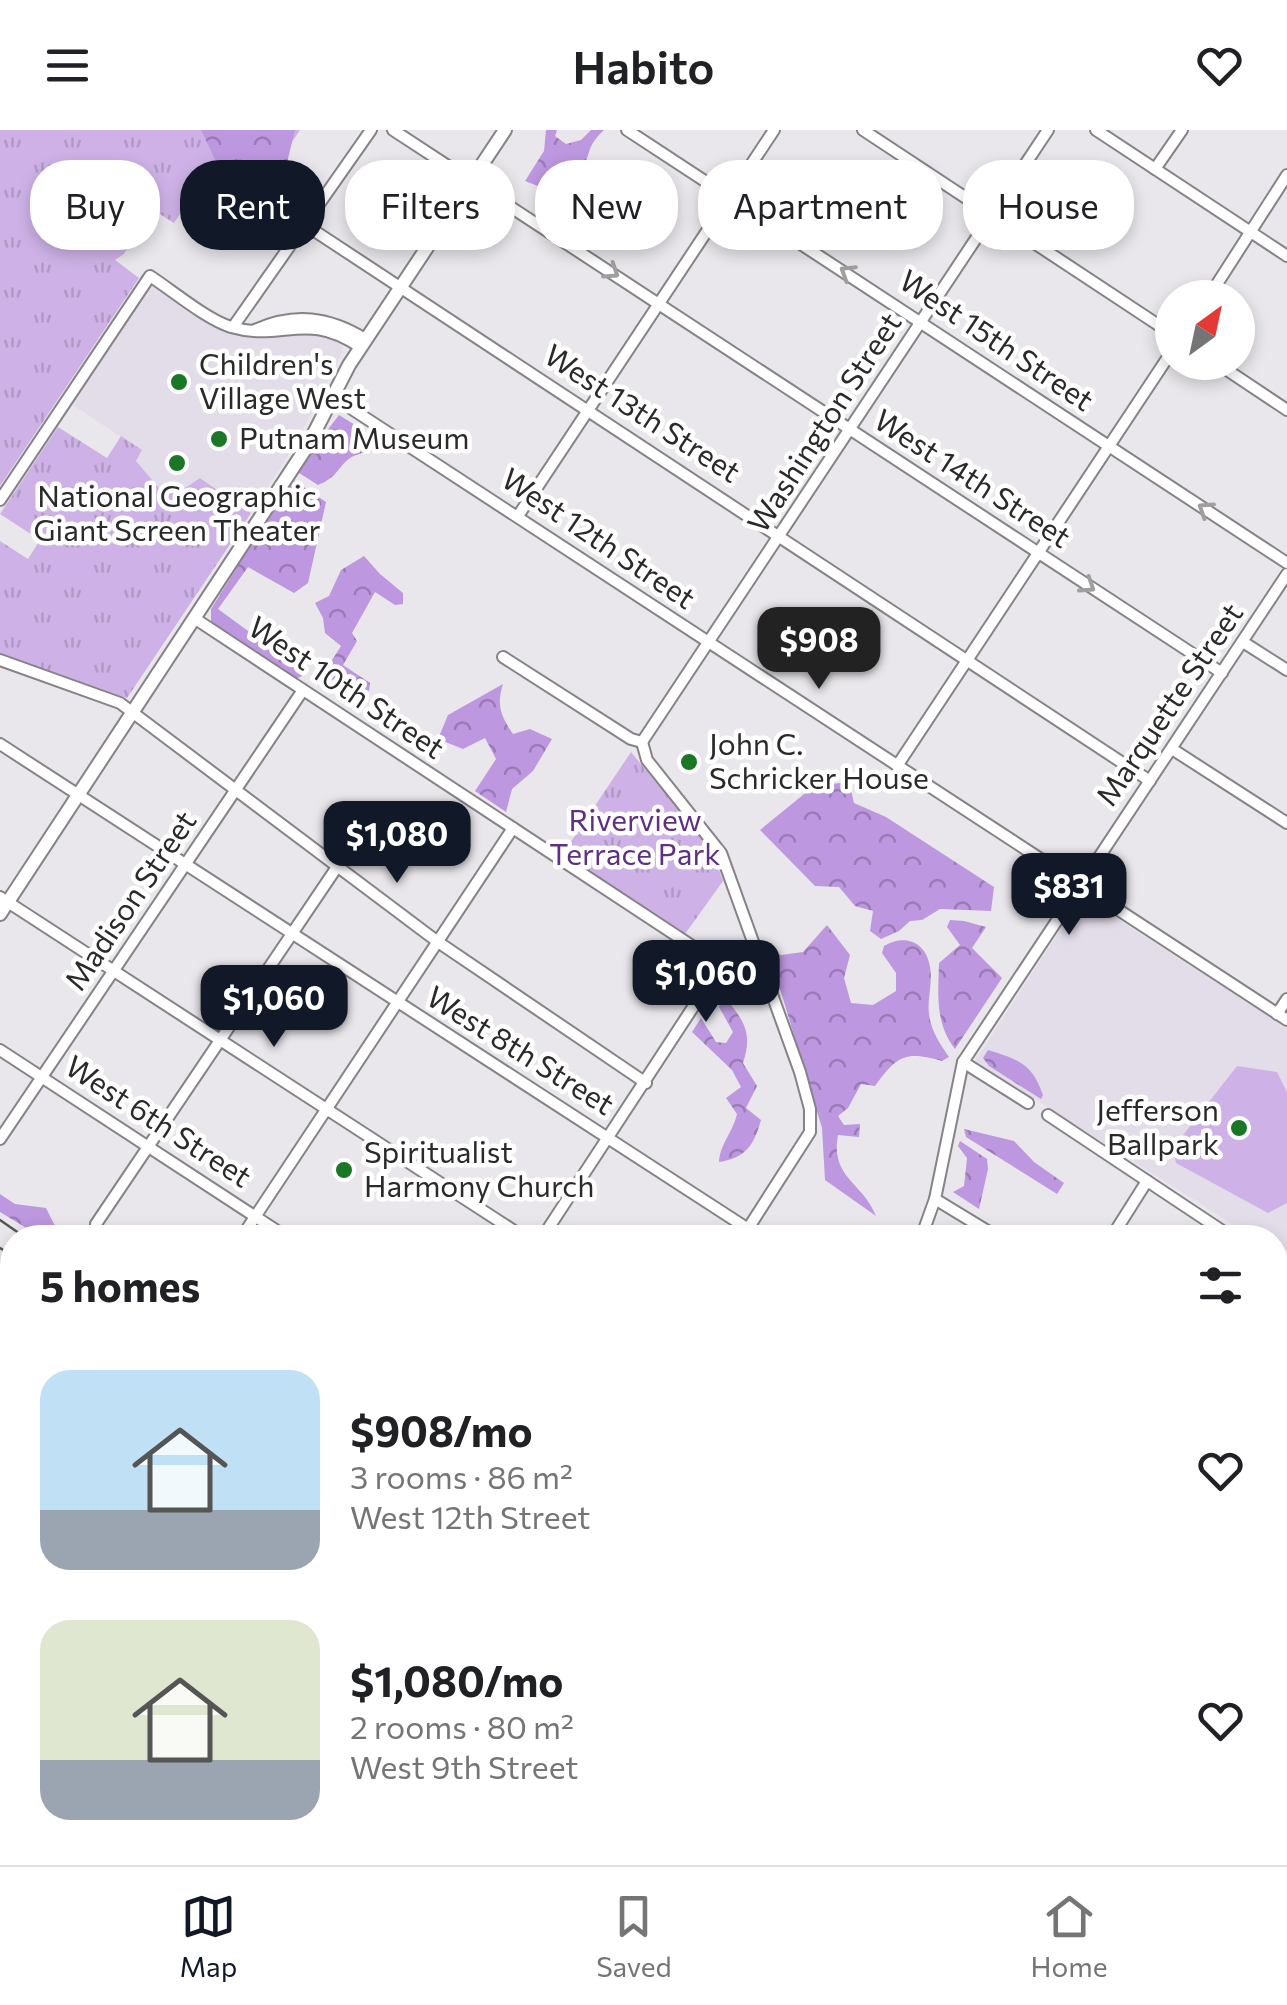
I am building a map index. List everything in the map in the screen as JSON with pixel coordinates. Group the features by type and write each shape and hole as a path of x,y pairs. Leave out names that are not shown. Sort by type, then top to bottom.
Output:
{"main road":[{"path":"486,160 505,130"},
{"path":"3,905 80,796 308,446 362,343 427,250"}],"street":[{"path":"325,195 371,130"},
{"name":"West 14th Street","path":"392,130 439,160"},
{"name":"West 15th Street","path":"627,130 698,177"},
{"path":"755,160 774,130"},
{"path":"863,130 963,195"},
{"name":"Washington Street","path":"1028,160 1048,130"},
{"path":"1096,130 1287,256"},
{"path":"1156,169 1182,130"},
{"path":"1219,280 1287,175"},
{"name":"West 14th Street","path":"515,209 1222,673"},
{"name":"West 13th Street","path":"325,238 1150,781"},
{"path":"518,516 698,246"},
{"path":"233,327 287,250"},
{"name":"West 15th Street","path":"811,250 1287,563"},
{"name":"Washington Street","path":"642,742 969,250"},
{"path":"1047,250 1155,323"},
{"path":"0,500 150,276 233,327 267,332 302,326 362,343"},
{"path":"250,306 255,330"},
{"path":"897,766 1155,377"},
{"path":"1242,380 1287,410"},
{"name":"West 12th Street","path":"332,396 1282,1017"},
{"name":"Marquette Street","path":"925,1225 935,1199 963,1062 1287,574"},
{"name":"West 10th Street","path":"194,618 721,966"},
{"path":"1243,642 1287,670"},
{"path":"503,657 631,739 642,742 647,760 721,852 800,1072 812,1124 750,1225"},
{"path":"0,660 120,702 438,942 646,1083"},
{"name":"Madison Street","path":"0,1139 303,690"},
{"name":"West 8th Street","path":"0,744 610,1138 734,1225"},
{"path":"1172,749 1287,823"},
{"path":"248,1225 513,828"},
{"path":"96,1224 337,866"},
{"path":"3,905 505,1225"},
{"path":"551,1225 721,966 731,959 760,956"},
{"path":"1282,1017 1287,998"},
{"name":"West 6th Street","path":"0,1050 269,1225"},
{"path":"963,1062 1028,1104"},
{"path":"1048,1115 1213,1225"},
{"path":"1119,1225 1147,1181"},
{"path":"935,1199 978,1225"}],"shaded area":[{"path":"150,282 223,331 250,336 321,333 336,339 342,347 295,445 251,513 201,478 179,492 159,488 136,461 141,450 71,404"},
{"path":"1082,896 1287,1028 1287,1225 1234,1225 975,1061"}],"green space":[{"path":"0,130 300,130 280,160 180,160 180,214 174,223 160,214 160,160 30,160 30,250 126,250 115,260 139,278 0,486"},
{"path":"201,130 295,130 288,160 215,160"},
{"path":"546,130 557,130 555,136 566,144 581,140 591,130 604,130 593,142 586,160 538,160 544,151"},
{"path":"535,165 535,185 525,181"},
{"path":"339,415 384,443 384,451 349,459 318,485 296,471"},
{"path":"58,427 107,458 121,436 142,450 136,461 159,488 179,492 200,478 251,513 127,698 0,654 0,541 28,559 40,540 0,514"},
{"path":"292,479 326,502 308,583 294,593 248,567 218,609 295,665 302,676 296,679 211,622 211,609"},
{"path":"364,556 403,593 403,604 395,605 375,592 352,633 357,641 343,665 370,683 369,691 338,679 327,680 327,668 341,646 325,633 315,603 329,596 341,570"},
{"path":"503,684 501,710 513,734 530,729 552,739 533,771 512,789 506,812 475,791 496,759 485,738 463,749 438,739 448,715"},
{"name":"Riverview Terrace Park","path":"631,752 712,850 723,881 685,934 562,855"},
{"path":"849,782 854,803 886,817 994,887 991,911 940,909 881,939 870,931 873,911 855,906 839,887 815,886 760,830 814,786"},
{"path":"950,920 986,927 972,948 1002,978 955,1049 944,1029 938,997 939,963 960,945 947,927"},
{"path":"827,925 850,955 844,978 851,1003 873,1005 896,991 896,973 882,953 884,946 906,941 924,951 931,973 930,1020 949,1057 942,1061 919,1056 903,1058 875,1086 861,1084 848,1108 838,1116 844,1125 860,1124 859,1137 838,1135 839,1161 876,1216 825,1180 822,1128 768,949 781,955 803,952"},
{"path":"724,996 745,1027 743,1063 757,1086 746,1108 761,1120 748,1149 719,1162 737,1114 726,1098 741,1087 732,1070 692,1032 701,1018 716,1042 726,1043 733,1032 719,1007"},
{"path":"988,1050 1029,1069 1039,1084 1041,1099 989,1066 983,1058"},
{"name":"Jefferson Ballpark","path":"1237,1066 1277,1072 1287,1092 1287,1203 1268,1213 1176,1163 1173,1148"},
{"path":"964,1129 1014,1141 1034,1162 1064,1183 1057,1194 966,1137"},
{"path":"960,1141 987,1159 979,1209 953,1192 964,1186 967,1158 958,1146"},
{"path":"0,1194 15,1204 46,1208 54,1225 21,1225 0,1212"}],"railway":[{"path":"0,1220 7,1225"}],"place":[{"name":"Children's Village West","path":"179,382"},
{"name":"Putnam Museum","path":"219,439"},
{"name":"National Geographic Giant Screen Theater","path":"177,463"},
{"name":"John C. Schricker House","path":"689,762"},
{"name":"Jefferson Ballpark","path":"1239,1128"},
{"name":"Spiritualist Harmony Church","path":"344,1170"}]}
